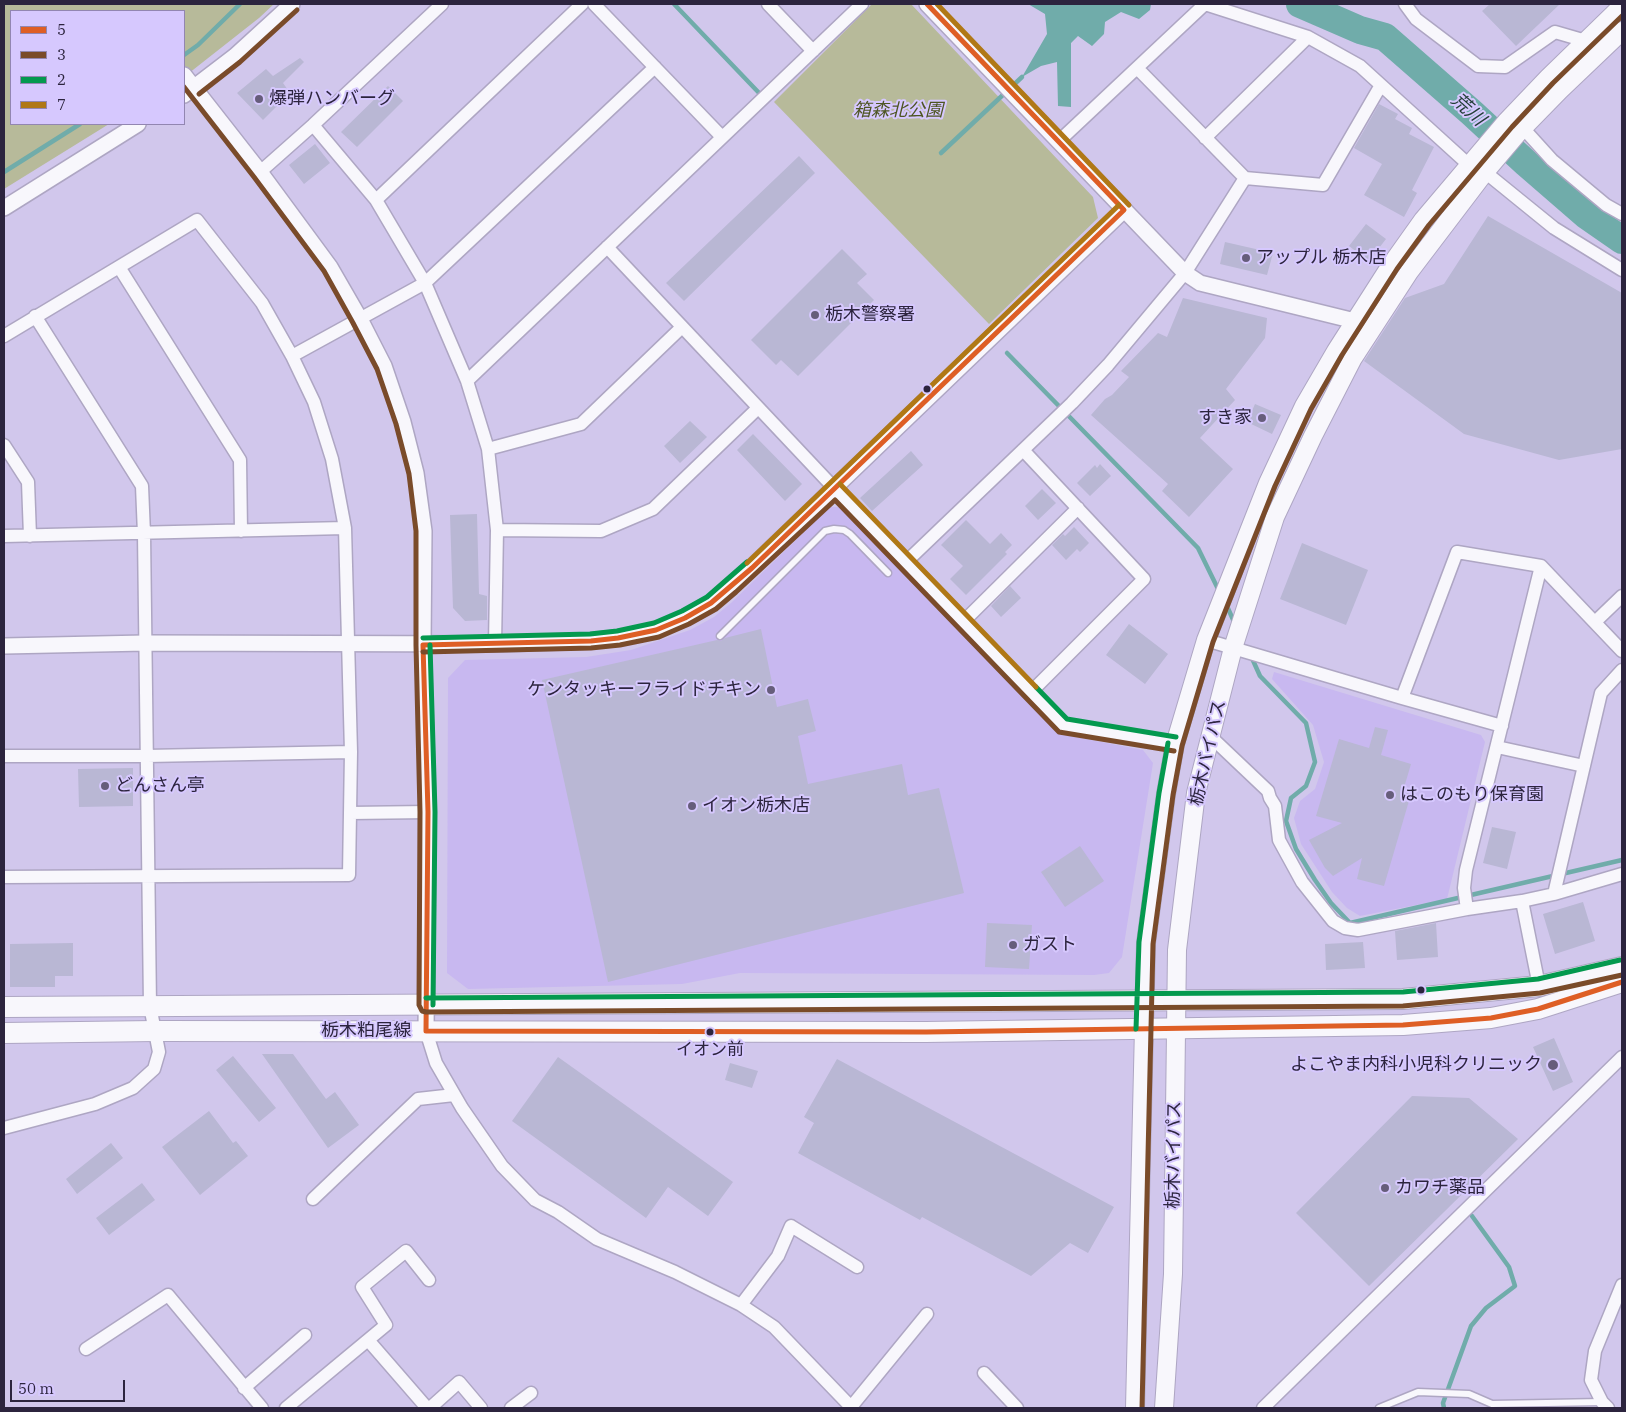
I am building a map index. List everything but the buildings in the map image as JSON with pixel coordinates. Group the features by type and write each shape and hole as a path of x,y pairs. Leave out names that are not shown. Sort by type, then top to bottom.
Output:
{"main road":[{"path":"1480,165 1516,127 1586,41 1622,6"},
{"path":"1516,127 1560,90 1622,31"},
{"name":"栃木バイパス","path":"1135,1408 1146,943 1166,794 1175,744 1206,640 1268,482 1304,406 1336,351 1391,265 1424,220 1480,165"},
{"name":"栃木バイパス","path":"1164,1408 1173,1274 1177,950 1196,793 1233,648 1276,517 1313,436 1354,358 1480,165"},
{"name":"栃木粕尾線","path":"4,1007 1403,999 1539,986 1622,967"},
{"name":"栃木粕尾線","path":"4,1033 155,1031 926,1032 1403,1025 1491,1018 1538,1009 1622,982"}],"street":[{"path":"189,91 235,56 292,4"},
{"path":"260,172 442,4"},
{"path":"376,200 582,4"},
{"path":"594,4 722,137"},
{"path":"768,4 813,51"},
{"path":"467,381 862,4"},
{"path":"927,4 1185,272 1200,282 1355,321"},
{"path":"1058,142 1205,4 1308,37 1360,66 1554,228 1622,270"},
{"path":"1405,4 1416,19 1478,66 1505,67 1555,32 1586,41"},
{"path":"1205,138 1308,37"},
{"path":"292,356 426,283 655,67"},
{"path":"1137,68 1245,178 1323,185 1381,85"},
{"path":"185,79 189,91 260,172 330,267 384,366 404,422 416,473 424,531 424,645 428,812 426,1031 436,1063 454,1095 502,1166 535,1200 558,1212 598,1238 675,1272 741,1305 774,1327 851,1408 927,1314"},
{"path":"4,208 136,125"},
{"path":"313,125 376,200 426,283 467,381 488,449 497,530 495,644"},
{"path":"1516,127 1606,205 1622,214"},
{"path":"906,562 1072,403 1108,365 1185,272 1245,178"},
{"path":"4,646 495,644 591,641 618,638 656,630 685,618 711,604 731,587 1124,210"},
{"path":"4,336 197,220 262,304 292,356 314,402 332,459 345,528 351,752 349,875 4,877"},
{"path":"607,247 835,489 1063,726 1175,744"},
{"path":"119,267 240,460 241,531"},
{"path":"4,1128 95,1104 133,1088 154,1069 159,1052 150,1006 142,486 35,316"},
{"path":"488,449 581,424 682,327"},
{"path":"497,530 601,531 653,508 758,408"},
{"path":"4,445 28,482 30,536"},
{"path":"1023,450 1144,579 1030,692"},
{"path":"963,622 1078,508"},
{"path":"4,536 345,528"},
{"path":"1402,698 1457,552 1541,566 1622,651"},
{"path":"1467,909 1464,888 1466,870 1541,566"},
{"path":"1595,622 1622,596"},
{"path":"1206,640 1502,726"},
{"path":"1554,894 1600,693 1622,670"},
{"path":"1211,737 1268,791 1275,806 1279,840 1302,882 1333,920 1344,928 1358,930 1467,909 1522,901 1554,894 1622,874"},
{"path":"1497,747 1584,766"},
{"path":"4,756 146,756 351,752"},
{"path":"350,812 428,812"},
{"path":"1522,901 1539,986"},
{"path":"1263,1408 1622,1057"},
{"path":"313,1199 418,1100 454,1095"},
{"path":"741,1305 778,1256 791,1226 857,1268"},
{"path":"286,1408 386,1325 362,1288 406,1251 429,1280"},
{"path":"1605,1405 1591,1380 1595,1351 1622,1285"},
{"path":"86,1349 168,1295 262,1408"},
{"path":"244,1388 305,1335"},
{"path":"368,1340 428,1408 460,1382 481,1408"},
{"path":"984,1373 1017,1408"},
{"path":"511,1408 531,1393"}],"lane":[{"path":"720,636 825,531 834,529 844,530 888,573"},
{"path":"1379,1408 1418,1392 1468,1394 1492,1404 1605,1405"}],"shaded area":[{"path":"1028,4 1151,4 1150,10 1139,19 1121,12 1105,22 1104,34 1092,46 1078,36 1071,43 1071,107 1058,106 1057,62 1041,66 1022,77 1047,34 1045,14"},
{"path":"830,507 840,507 1060,734 1143,750 1153,763 1122,957 1109,973 1094,975 740,973 682,984 468,989 447,973 448,678 465,660 586,657 631,650 690,630 714,617 731,603"},
{"name":"はこのもり保育園","path":"1274,672 1481,735 1485,742 1447,899 1360,916 1347,908 1332,892 1301,844 1294,818 1300,801 1315,789 1324,762 1313,725 1272,679"}],"green space":[{"path":"4,4 274,4 185,76 185,10 10,10 10,125 107,125 4,189"},
{"name":"箱森北公園","path":"872,4 911,4 1093,197 1098,218 989,324 774,102"}],"waterway":[{"path":"185,54 198,45 240,4"},
{"path":"674,4 761,95"},
{"name":"荒川","path":"1300,4 1360,30 1385,37 1586,215 1622,240"},
{"path":"941,153 1022,77"},
{"path":"4,172 78,125"},
{"path":"1007,353 1198,548 1219,591"},
{"path":"1226,604 1235,624"},
{"path":"1251,656 1260,676 1306,723 1315,762 1306,786 1291,798 1286,821 1296,849 1315,880 1331,903 1350,923 1622,860"},
{"path":"1444,1408 1443,1403 1471,1326 1486,1308 1515,1286 1509,1267 1472,1216"}],"transit line":[{"name":"5","path":"927,4 1124,210"},
{"name":"7","path":"937,4 1129,205"},
{"name":"3","path":"199,94 240,62 297,10"},
{"name":"3","path":"1142,1408 1153,944 1173,795 1182,746 1213,642 1275,486 1311,409 1342,355 1397,269 1429,225 1512,127 1553,83 1622,16"},
{"name":"3","path":"185,88 324,271 377,369 396,424 409,474 416,531 416,645 420,812 419,1005 422,1011 1403,1006 1540,993 1622,975"},
{"name":"7","path":"747,563 1119,205"},
{"name":"5","path":"423,645 591,641 618,638 656,630 685,618 711,603 752,568 1124,210"},
{"name":"7","path":"840,484 1036,687"},
{"name":"3","path":"423,652 591,648 620,645 659,637 689,624 716,609 835,500 1059,732 1174,751"},
{"name":"2","path":"423,638 590,634 617,631 654,623 682,611 707,597 747,562"},
{"name":"5","path":"423,645 428,812 426,1031"},
{"name":"2","path":"430,645 435,812 433,1005"},
{"name":"2","path":"1036,687 1067,719 1176,737"},
{"name":"2","path":"1136,1029 1139,942 1159,793 1168,743"},
{"name":"2","path":"426,998 1403,992 1538,979 1620,960"},
{"name":"5","path":"426,1031 926,1032 1403,1025 1491,1018 1538,1009 1622,982"}],"place":[{"name":"爆弾ハンバーグ","path":"259,99"},
{"name":"アップル 栃木店","path":"1246,258"},
{"name":"栃木警察署","path":"815,315"},
{"name":"すき家","path":"1262,418"},
{"name":"ケンタッキーフライドチキン","path":"771,690"},
{"name":"どんさん亭","path":"105,786"},
{"name":"はこのもり保育園","path":"1390,795"},
{"name":"イオン栃木店","path":"692,806"},
{"name":"ガスト","path":"1013,945"},
{"name":"イオン前","path":"710,1032"},
{"name":"よこやま内科小児科クリニック","path":"1553,1065"},
{"name":"カワチ薬品","path":"1385,1188"}]}
